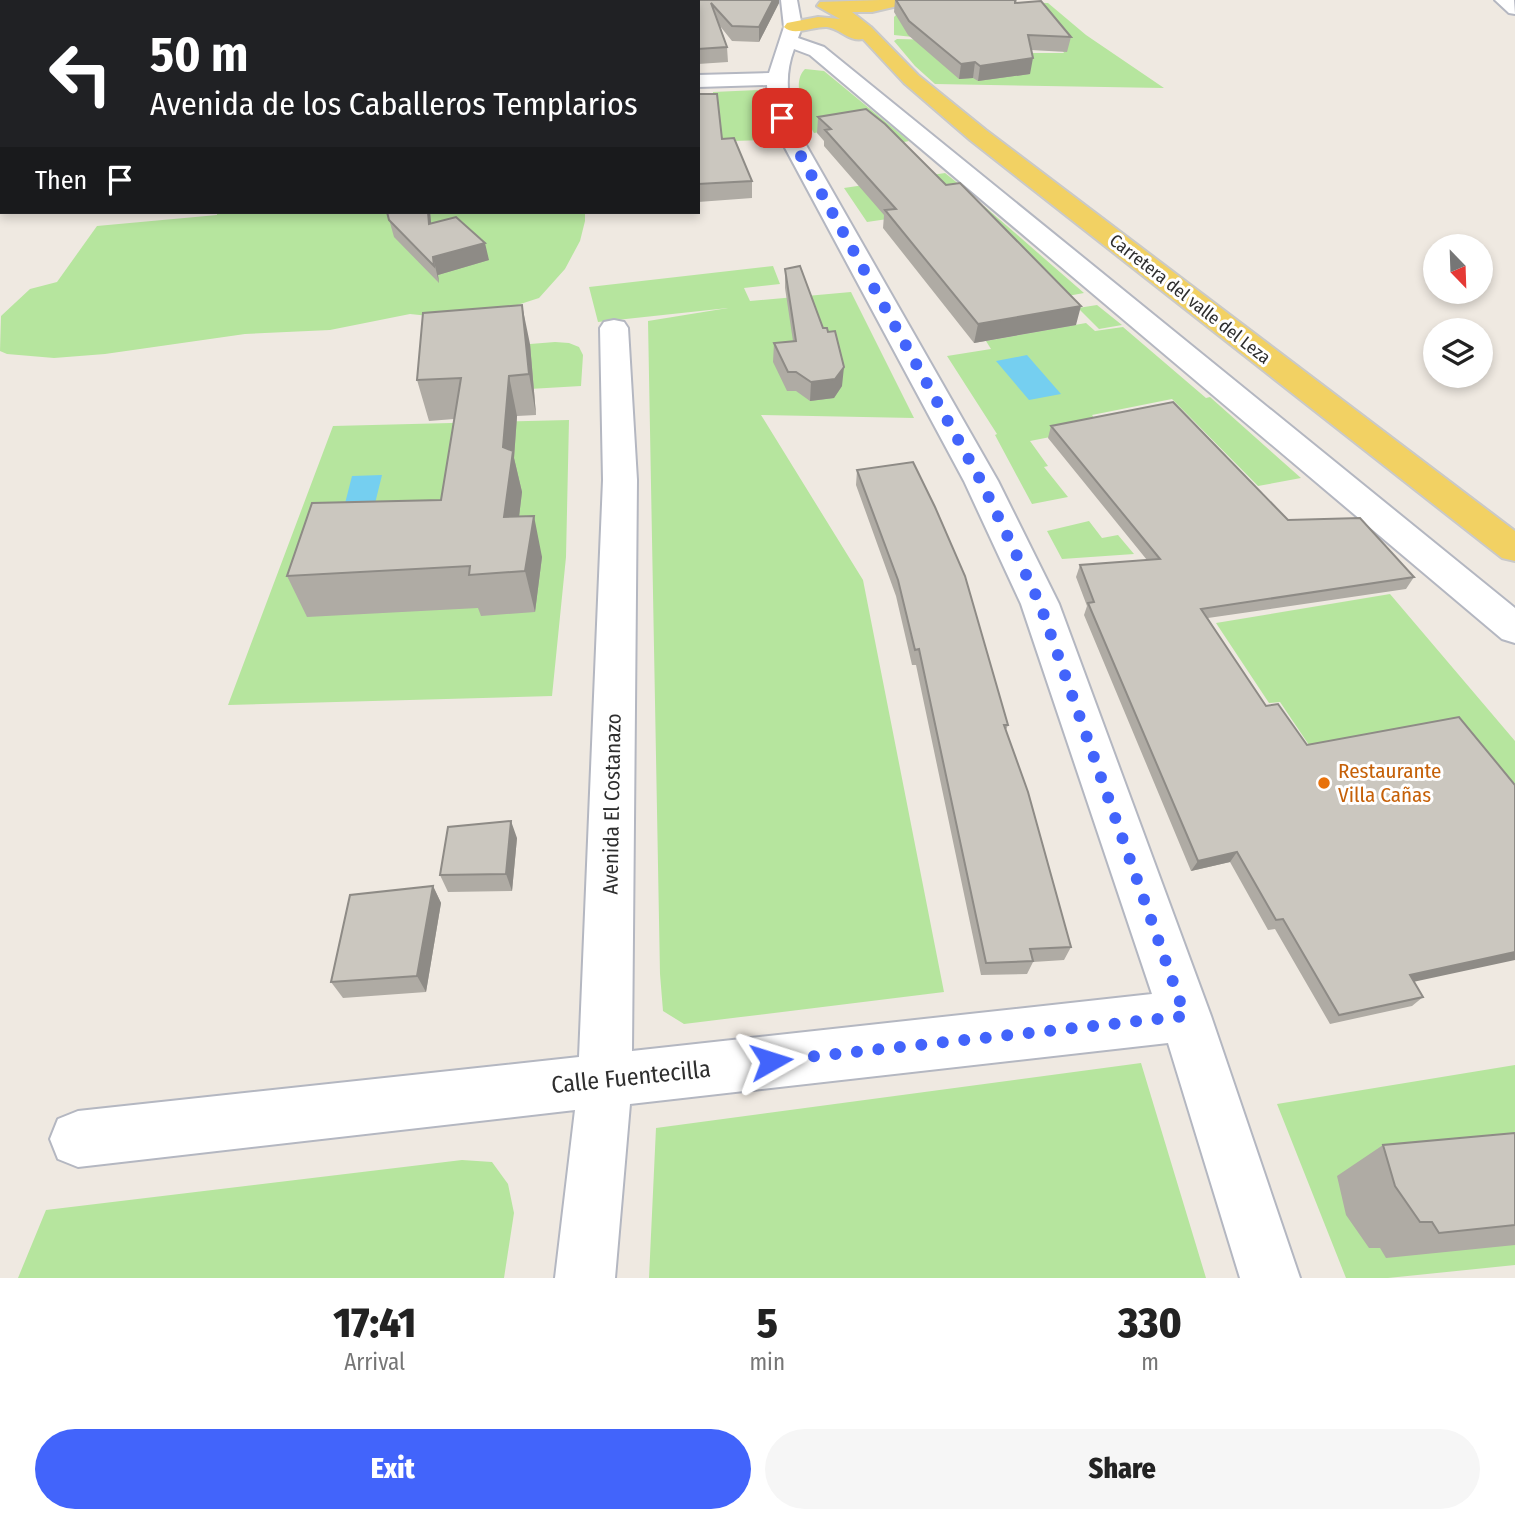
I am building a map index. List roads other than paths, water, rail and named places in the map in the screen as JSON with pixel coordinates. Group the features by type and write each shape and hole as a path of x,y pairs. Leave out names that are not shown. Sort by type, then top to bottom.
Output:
{"main road":[{"path":"803,15 895,2"},
{"path":"875,38 877,18 895,2"},
{"path":"803,15 813,22 849,28 880,58 911,79"},
{"name":"Carretera del valle del Leza","path":"803,15 852,18 875,38 911,79 978,135 1515,549"}],"street":[{"path":"1503,0 1515,9"},
{"path":"803,15 782,55 777,79 778,104 787,131 981,481 1040,604 1185,1016 1270,1278"},
{"path":"803,15 817,51 1515,629"},
{"path":"700,81 777,79"},
{"name":"Avenida El Costanazo","path":"585,1278 605,1079 620,480 614,328"},
{"name":"Calle Fuentecilla","path":"78,1139 1185,1016"}],"water":[{"path":"1027,355 1061,394 1029,400 996,361"},
{"path":"382,475 370,524 339,527 352,476"}],"place":[{"name":"Restaurante Villa Cañas","path":"1324,783"}]}
